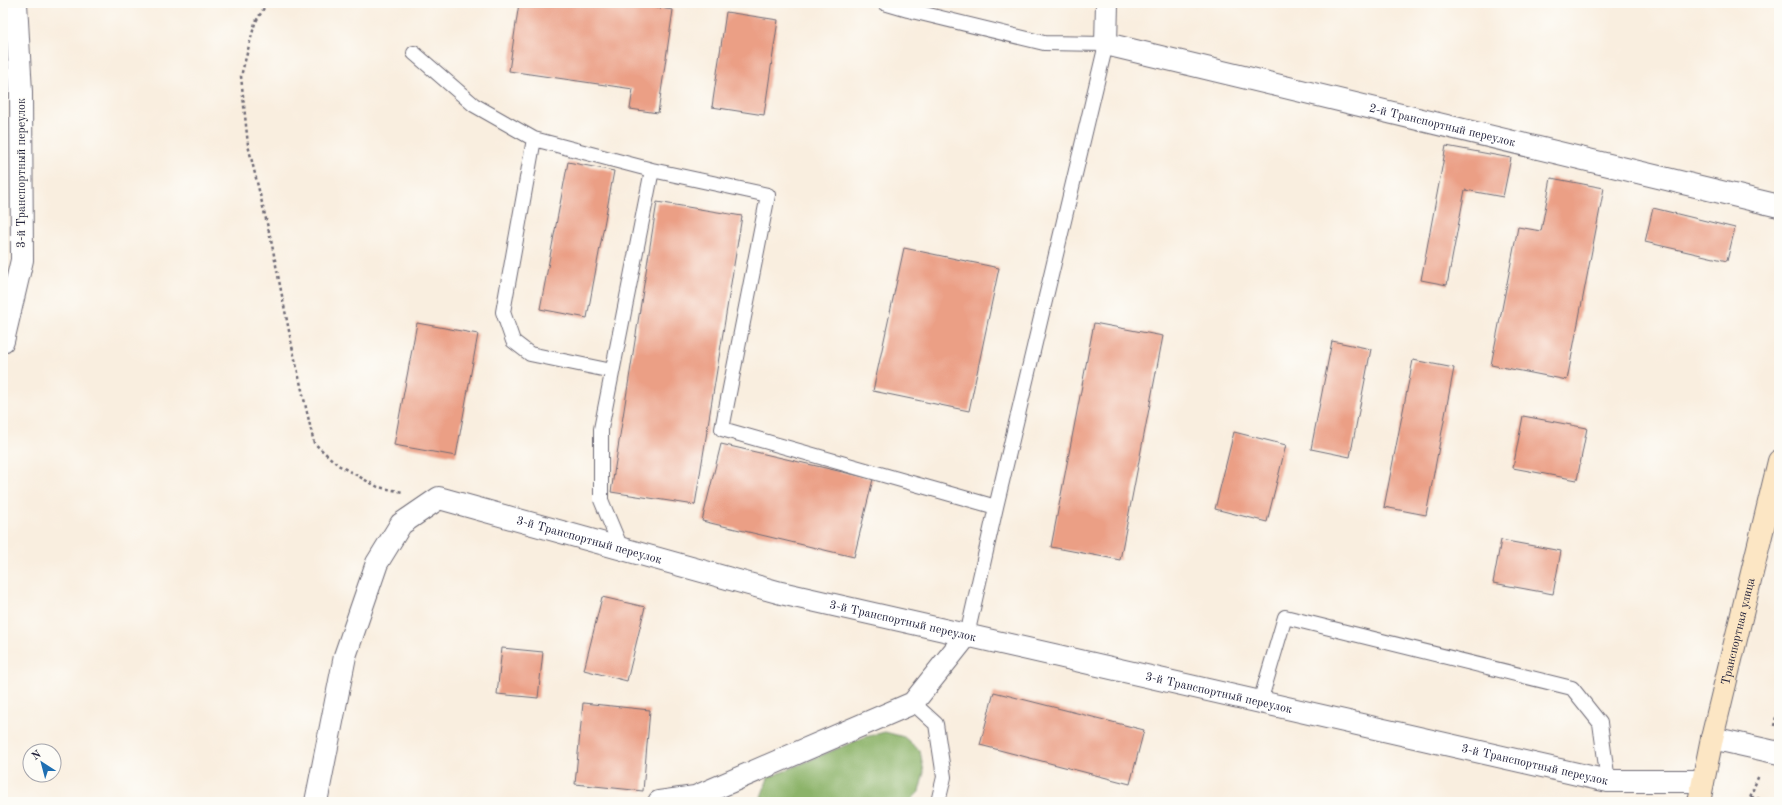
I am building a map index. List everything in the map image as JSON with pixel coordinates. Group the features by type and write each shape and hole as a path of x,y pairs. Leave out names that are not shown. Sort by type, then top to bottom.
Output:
{"main road":[{"name":"Транспортная улица","path":"1699,802 1712,738 1779,461"}],"street":[{"name":"3-й Транспортный переулок","path":"3,341 22,260 20,92 16,3"},
{"path":"1106,44 1108,3"},
{"name":"2-й Транспортный переулок","path":"1106,44 1779,206"},
{"name":"3-й Транспортный переулок","path":"439,498 781,592 1608,781 1703,781"},
{"path":"316,802 345,656 377,563 401,524 439,498"},
{"path":"660,802 695,797 913,703 967,635"},
{"path":"1712,738 1774,752"}],"lane":[{"path":"884,3 908,7 1044,43 1106,44 967,635"},
{"path":"414,53 474,105 534,139 652,170 768,195 722,429 996,507"},
{"path":"534,139 502,312 513,342 530,354 612,370"},
{"path":"621,548 601,500 601,429 652,170"},
{"path":"1260,702 1285,617 1572,688 1600,724 1608,781"},
{"path":"913,703 936,724 944,777 938,802"}],"path":[{"path":"267,3 254,23 241,76 248,145 271,240 292,346 314,443 338,465 378,487 439,498"},
{"path":"1748,802 1774,752"},
{"path":"1750,797 1774,802"}],"green space":[{"path":"885,732 904,737 920,751 924,772 919,792 909,802 765,802 761,797 768,778 865,737"}],"building":[{"path":"519,3 622,3 673,10 658,113 630,109 633,89 509,71"},
{"path":"726,12 778,20 764,115 712,107"},
{"path":"1446,146 1511,158 1503,197 1465,190 1447,285 1421,280"},
{"path":"568,162 614,171 587,318 540,309"},
{"path":"1551,178 1604,188 1567,380 1491,365 1518,227 1541,231"},
{"path":"657,202 742,216 695,505 611,492"},
{"path":"1653,208 1735,228 1727,261 1645,242"},
{"path":"904,248 999,268 969,411 873,391"},
{"path":"417,323 478,334 456,456 394,445"},
{"path":"1094,323 1163,336 1120,560 1051,547"},
{"path":"1332,341 1371,349 1350,457 1311,449"},
{"path":"1413,360 1454,368 1426,515 1384,507"},
{"path":"1523,416 1587,428 1577,480 1513,468"},
{"path":"1234,432 1286,445 1267,522 1215,509"},
{"path":"721,444 873,479 854,557 702,521"},
{"path":"1501,540 1561,551 1553,594 1493,583"},
{"path":"602,597 645,607 627,681 584,670"},
{"path":"502,648 543,652 538,698 497,694"},
{"path":"994,692 1144,730 1130,784 980,745"},
{"path":"583,703 650,710 643,791 575,784"}]}
